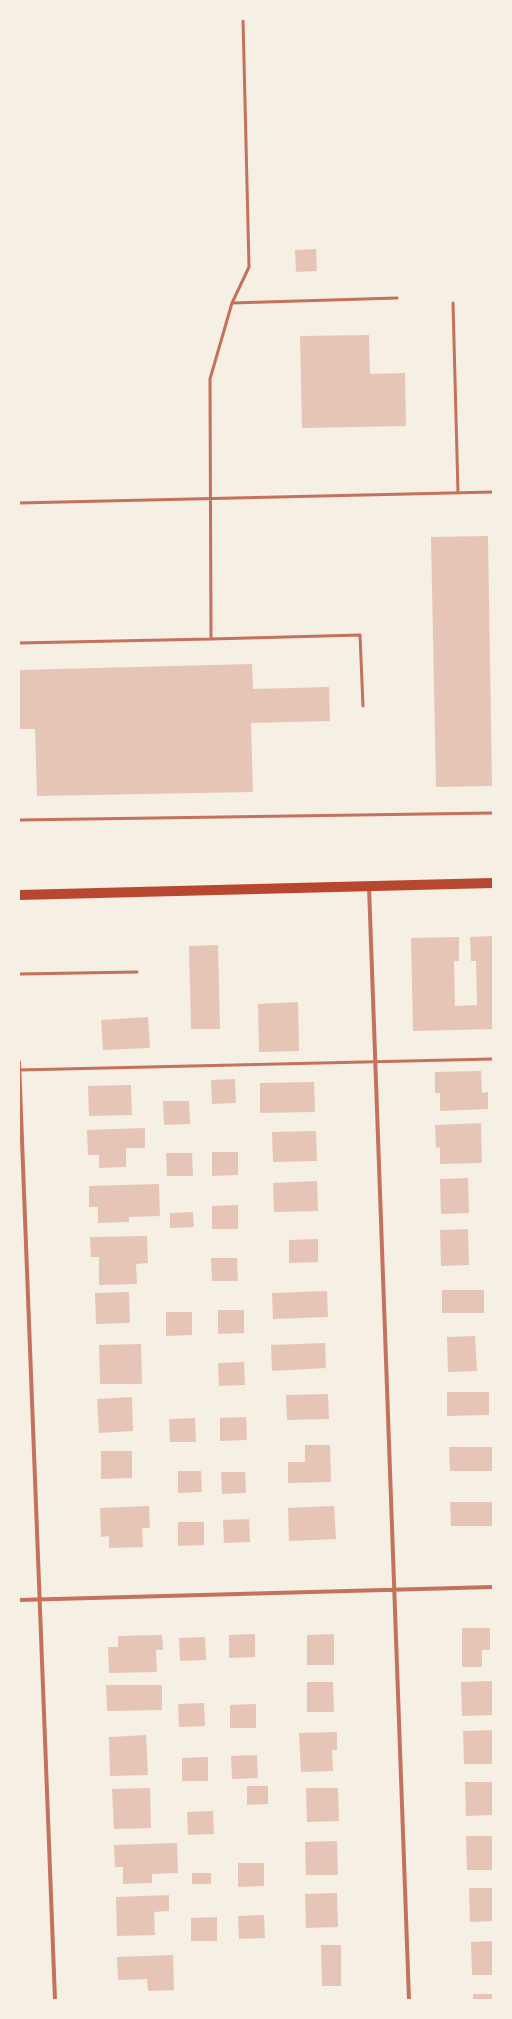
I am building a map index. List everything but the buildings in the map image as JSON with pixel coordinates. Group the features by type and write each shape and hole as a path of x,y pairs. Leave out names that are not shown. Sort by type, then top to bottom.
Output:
{"main road":[{"path":"19,896 493,883"}],"street":[{"path":"369,886 409,2000"},
{"path":"19,1062 55,2000"},
{"path":"19,1600 493,1587"}],"lane":[{"path":"211,639 210,379 232,303 249,267 243,19"},
{"path":"232,303 397,298"},
{"path":"453,303 458,493"},
{"path":"19,503 493,492"},
{"path":"19,643 360,635 363,706"},
{"path":"19,820 493,813"},
{"path":"19,974 137,972"},
{"path":"19,1070 493,1059"}]}
